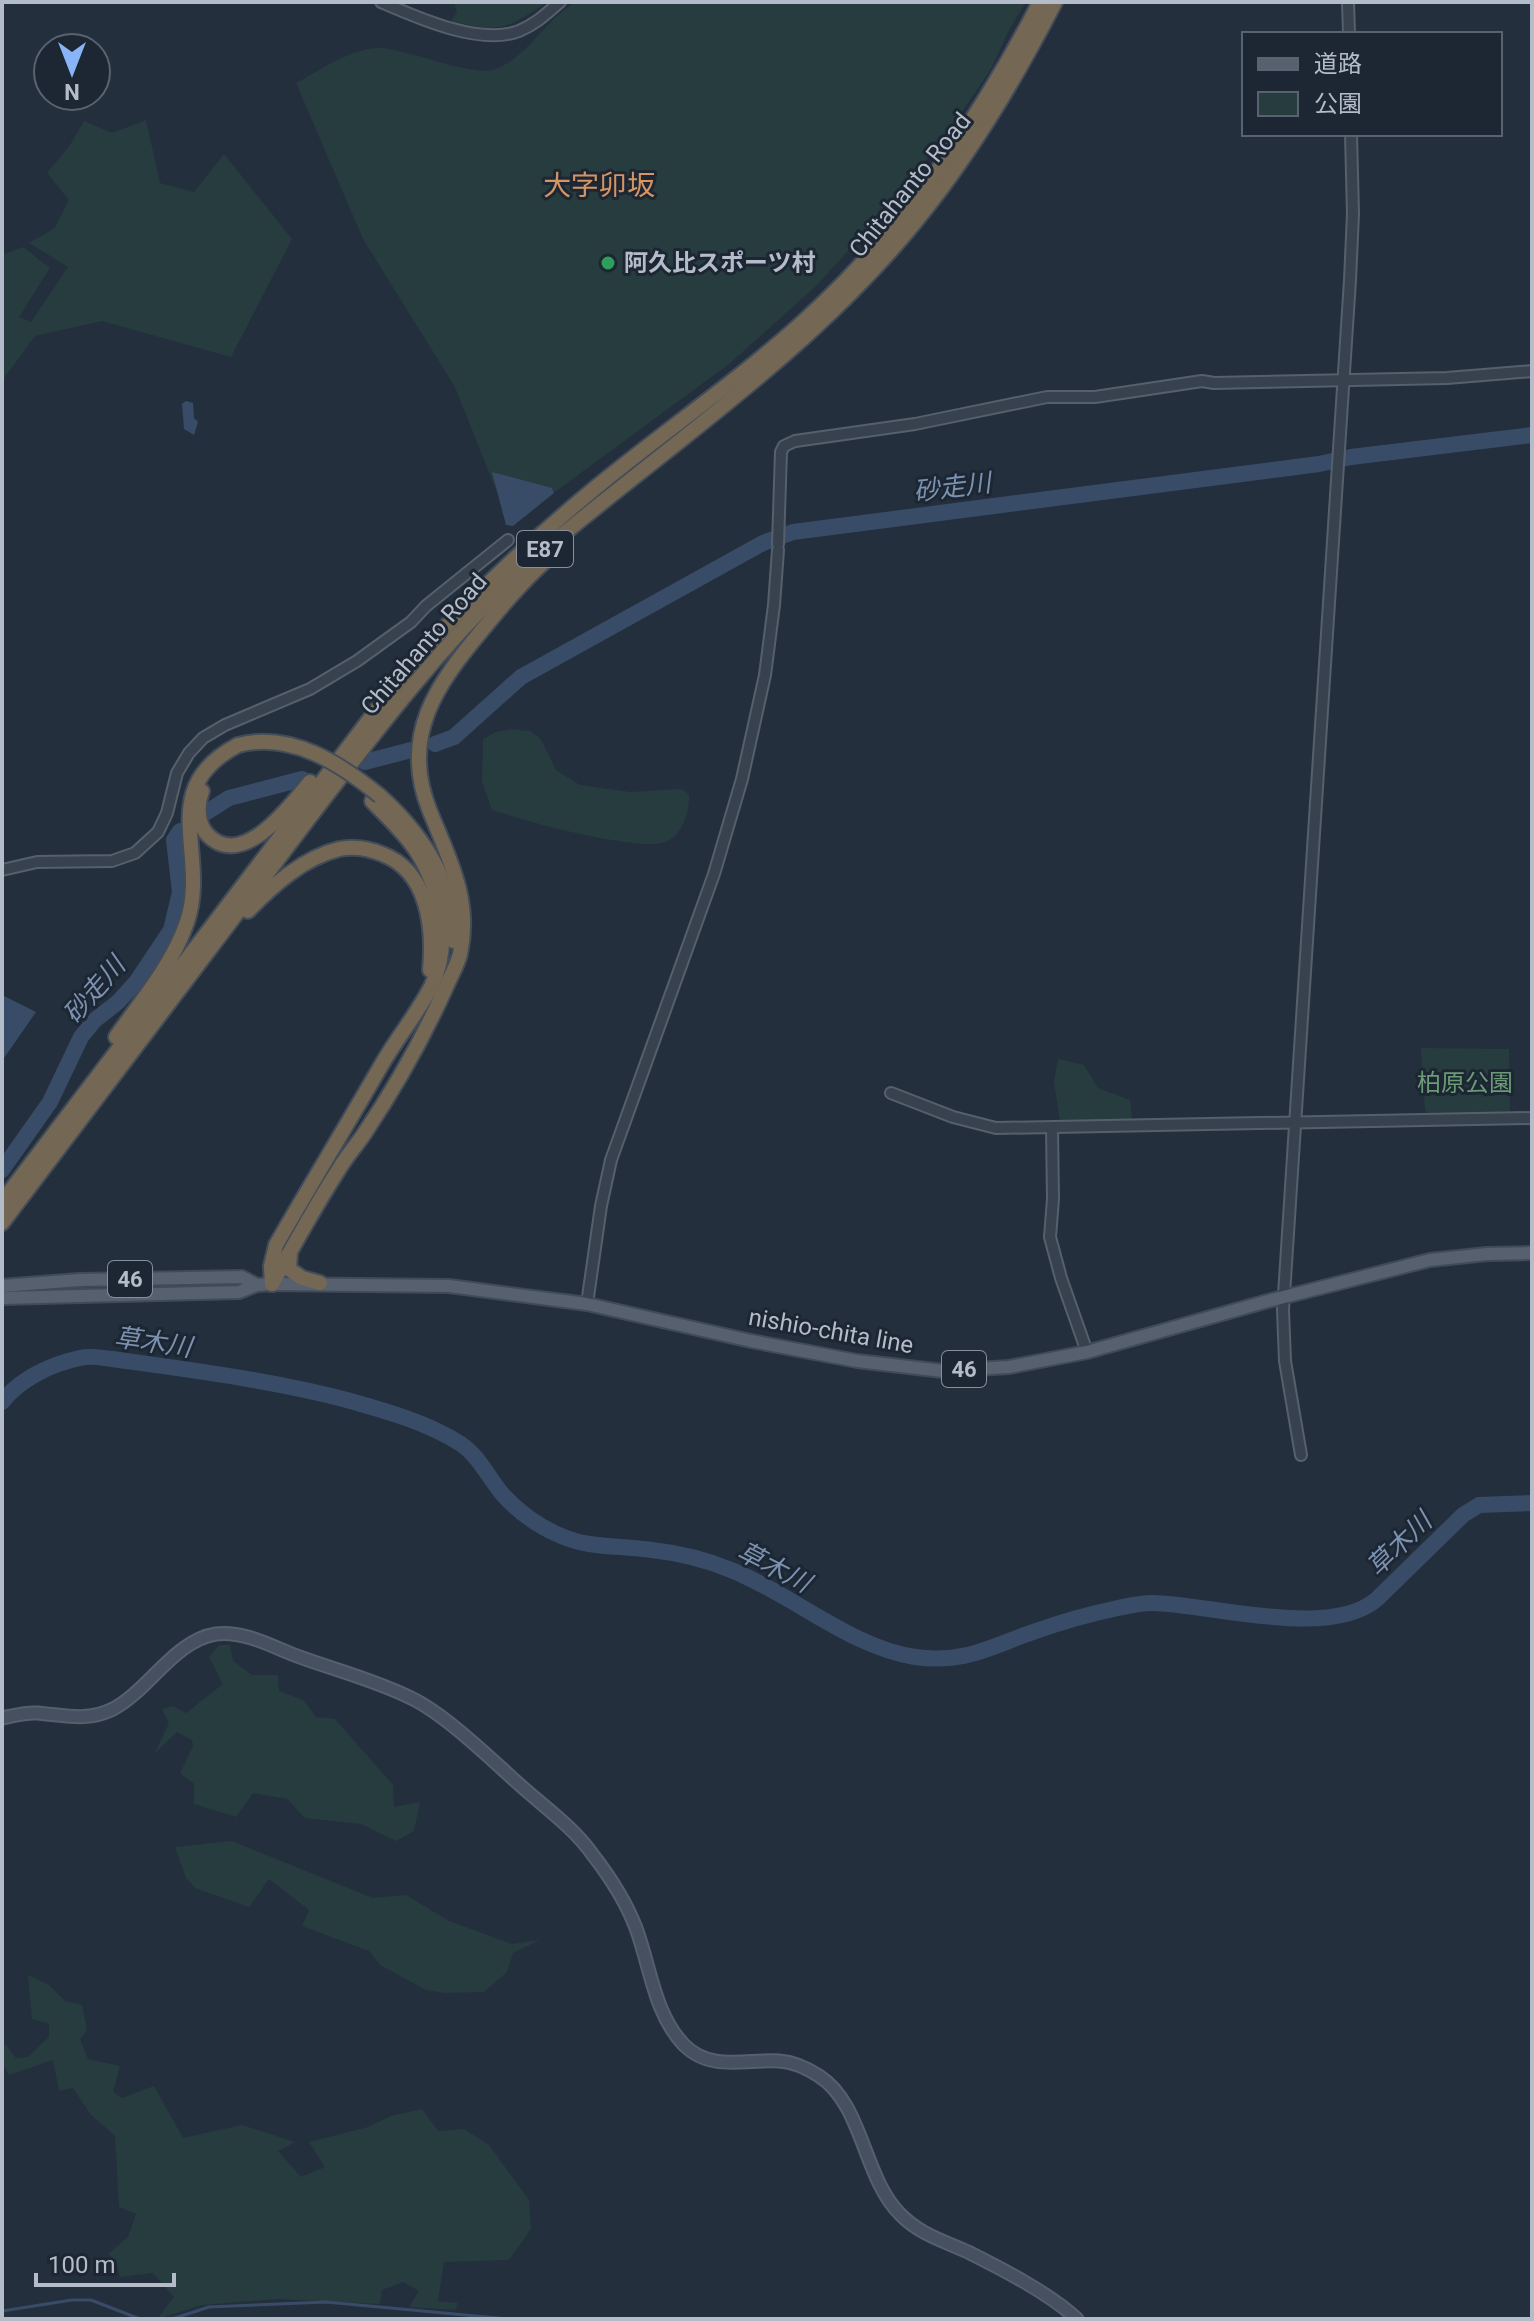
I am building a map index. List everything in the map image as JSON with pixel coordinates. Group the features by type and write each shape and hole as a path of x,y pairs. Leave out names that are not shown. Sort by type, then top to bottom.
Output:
{"highway":[{"name":"Chitahanto Road","path":"2,1223 64,1130 84,1093 414,661 488,584 560,518 769,353 857,269 946,160 981,108 1040,2"},
{"name":"Chitahanto Road","path":"2,1202 138,1044 437,655 496,592 776,362 874,267 914,223 994,114 1055,2"},
{"path":"272,1284 341,1166 387,1097 456,969 460,954 462,910 453,863 423,789 419,758 432,697 447,674 525,579 605,506 608,497"},
{"path":"241,748 217,768 200,797 199,817 203,829 226,844 249,841 275,823 401,665 414,661"},
{"path":"84,1093 96,1066 173,955 186,924 192,906 193,888 188,824 193,790 213,761 264,741 296,746 361,781 417,852 435,889 442,930 441,952 437,974 422,1002 399,1033 276,1245 271,1266 272,1284"},
{"path":"376,799 420,839 438,869 448,894 453,936 447,984"},
{"path":"138,1044 150,1040 263,896 314,859 351,847 386,855 404,867 417,884 429,918 431,949 430,971 422,1002"},
{"path":"290,1250 289,1269 302,1278 320,1283"}],"main road":[{"name":"nishio-chita line","path":"2,1298 239,1292 257,1285 272,1284 449,1286 587,1304 857,1361 927,1369 1009,1367 1087,1352 1430,1260 1532,1253"},
{"name":"nishio-chita line","path":"2,1286 79,1280 242,1277 257,1285"},
{"path":"2,1718 31,1713 73,1718 102,1713 122,1703 202,1638 216,1634 260,1642 412,1698 493,1762 573,1832 592,1853 624,1902 636,1928 658,2003 668,2025 687,2048 701,2056 730,2064 783,2061 822,2078 841,2099 887,2201 904,2218 926,2234 1014,2278 1077,2319"}],"street":[{"path":"381,2 453,28 490,36 528,27 560,2"},
{"path":"1348,2 1349,32"},
{"path":"1301,1455 1285,1361 1283,1310 1344,381 1353,214 1351,136"},
{"path":"587,1304 611,1160 714,874 745,768 765,675 774,605 781,452 784,446 795,441 915,424 1047,397 1095,397 1202,381 1447,378 1532,371"},
{"path":"2,870 37,862 112,861 135,853 158,832 167,813 177,773 203,738 225,725 310,689 357,661 411,622 426,606 508,540"},
{"path":"891,1093 953,1117 996,1128 1532,1118"},
{"path":"1052,1128 1050,1237 1087,1352"}],"green space":[{"path":"454,2 547,2 512,23 492,28 451,21 457,12"},
{"name":"阿久比スポーツ村","path":"576,2 1026,2 991,69 951,128 892,203 815,287 729,364 510,525 455,387 363,239 296,83 337,60 359,51 381,48 473,70 496,69 528,47 555,18"},
{"path":"146,120 160,183 194,192 224,154 292,239 231,357 102,321 35,336 2,381 2,255 23,247 50,268 19,317 31,322 68,267 29,243 55,228 69,200 47,173 70,145 84,121 112,133"},
{"path":"511,729 530,731 540,738 556,770 580,785 630,792 681,789 689,794 689,801 679,830 661,843 636,843 566,831 492,810 482,782 483,739"},
{"name":"柏原公園","path":"1421,1048 1509,1049 1510,1113 1434,1118 1425,1110"},
{"path":"1058,1059 1084,1065 1098,1088 1130,1100 1132,1120 1060,1122 1054,1081"},
{"path":"219,1645 230,1645 233,1661 252,1675 278,1675 279,1691 303,1700 316,1717 335,1719 393,1785 394,1807 420,1802 414,1831 396,1841 361,1824 305,1818 287,1799 253,1793 236,1817 194,1804 194,1784 180,1773 193,1746 192,1740 177,1732 154,1754 169,1723 162,1709 172,1706 186,1713 223,1684 209,1657"},
{"path":"232,1841 373,1898 406,1895 449,1921 512,1944 540,1940 513,1953 507,1972 484,1992 426,1990 380,1965 369,1951 302,1926 309,1910 269,1879 249,1907 195,1888 186,1878 175,1847"},
{"path":"28,1975 49,1985 65,2001 82,2005 87,2030 80,2039 88,2059 120,2066 113,2092 122,2098 154,2086 183,2138 242,2125 295,2142 278,2151 301,2177 325,2167 309,2142 422,2109 438,2131 464,2129 489,2145 529,2200 531,2229 509,2260 444,2262 438,2301 458,2303 455,2310 409,2307 419,2291 403,2282 382,2290 380,2304 279,2299 202,2305 157,2319 174,2297 153,2273 120,2277 116,2261 108,2254 128,2237 136,2214 119,2207 115,2136 91,2115 73,2088 59,2091 53,2060 9,2075 2,2062 2,2046 6,2045 16,2058 28,2057 49,2037 49,2024 32,2019"}],"water":[{"path":"186,401 193,403 194,418 198,422 194,435 184,429 182,404"},
{"path":"492,472 552,488 554,493 513,526 506,525"},
{"path":"2,995 36,1012 2,1061"}],"waterway":[{"name":"砂走川","path":"435,744 454,737 521,677 763,543 793,532 1532,435"},
{"name":"砂走川","path":"365,762 411,750"},
{"name":"砂走川","path":"207,812 229,798 302,779"},
{"name":"砂走川","path":"2,1170 50,1102 81,1037 137,981 171,930 180,892 174,840 180,831"},
{"name":"草木川","path":"2,1402 18,1386 37,1374 58,1364 88,1357 230,1376 347,1400 420,1423 461,1444 474,1455 510,1502 559,1535 582,1543 662,1551 712,1563 754,1580 867,1643 932,1659 976,1653 1065,1622 1143,1604 1301,1619 1356,1611 1377,1599 1463,1515 1479,1505 1532,1503"},
{"path":"2,2311 91,2300 140,2319"},
{"path":"172,2319 209,2307 326,2302 508,2319"}],"place":[{"name":"阿久比スポーツ村","path":"608,263"}],"district":[{"name":"大字卯坂","path":"599,185"}]}
